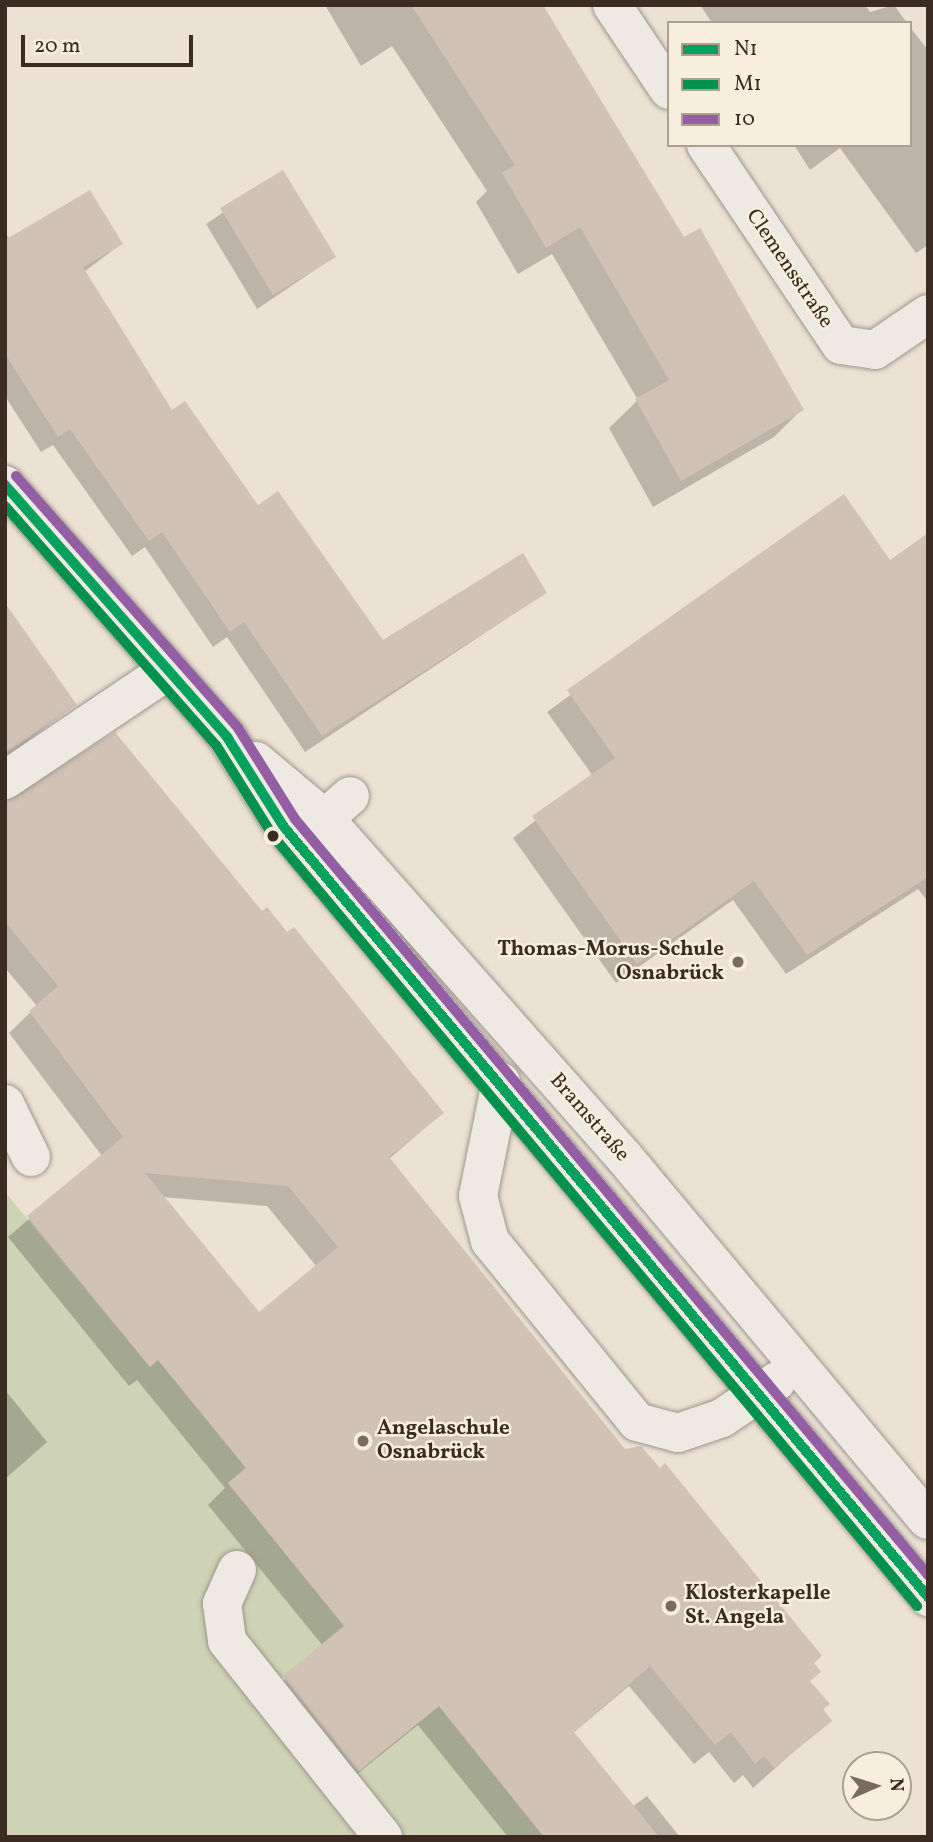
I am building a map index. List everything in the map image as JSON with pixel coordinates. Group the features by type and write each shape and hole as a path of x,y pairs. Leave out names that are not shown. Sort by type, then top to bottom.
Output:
{"street":[{"path":"612,5 667,87"},
{"name":"Clemensstraße","path":"707,147 841,345 875,350 928,314"},
{"name":"Bramstraße","path":"5,485 228,737 324,819 624,1157 928,1520"},
{"path":"5,780 169,670"},
{"name":"Bramstraße","path":"324,819 502,1082 757,1397 928,1597"},
{"path":"502,1082 478,1196 490,1241 637,1422 678,1433 757,1397 797,1365"},
{"path":"5,1104 31,1157"},
{"path":"237,1570 222,1604 227,1641 383,1837"}],"green space":[{"path":"5,1192 150,1367 158,1360 246,1468 228,1483 308,1581 363,1611 279,1680 355,1774 439,1706 544,1837 5,1837"}],"building":[{"path":"411,5 543,5 684,237 700,228 804,410 681,481 635,399 669,380 580,227 546,248 502,173 515,165"},
{"path":"283,170 336,257 273,295 220,208"},
{"path":"90,190 123,244 83,267 172,410 185,401 258,505 278,491 383,640 523,553 547,593 322,736 244,622 230,632 162,532 149,541 70,429 58,437 5,354 5,240"},
{"path":"844,494 890,560 928,533 928,877 807,955 754,881 637,964 532,816 615,758 567,690"},
{"path":"5,603 77,705 5,753"},
{"path":"115,732 262,911 267,907 287,932 294,927 444,1113 389,1157 625,1449 641,1446 660,1468 665,1463 822,1656 814,1663 821,1672 810,1681 830,1704 823,1709 832,1721 774,1768 764,1756 755,1764 731,1732 715,1745 650,1666 574,1732 659,1837 544,1837 439,1706 359,1771 283,1676 344,1626 228,1483 246,1468 158,1360 150,1367 27,1216 123,1137 29,1011 58,986 5,922 5,802","holes":["145,1173 288,1186 338,1247 259,1312"]}],"transit line":[{"name":"10","path":"16,476 238,728 295,819 928,1575"},
{"name":"N1","path":"5,485 227,737 284,827 928,1597"},
{"name":"M1","path":"5,506 216,745 273,836 917,1606"}],"place":[{"name":"Thomas-Morus-Schule Osnabrück","path":"738,962"},
{"name":"Angelaschule Osnabrück","path":"363,1441"},
{"name":"Klosterkapelle St. Angela","path":"671,1606"}]}
